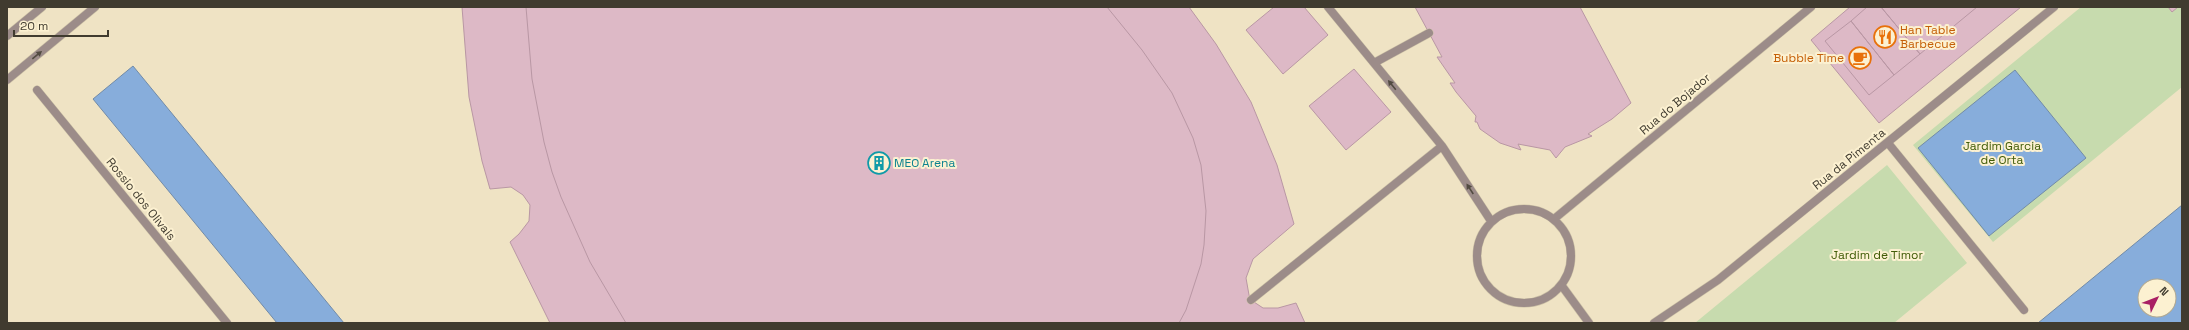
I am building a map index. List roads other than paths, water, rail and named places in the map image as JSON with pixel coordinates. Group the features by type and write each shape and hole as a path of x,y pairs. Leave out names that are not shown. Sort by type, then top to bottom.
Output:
{"street":[{"path":"7,36 42,7"},
{"path":"7,80 96,7"},
{"path":"1328,7 1442,146 1491,221"},
{"name":"Rua do Bojador","path":"1554,219 1811,7"},
{"name":"Rua da Pimenta","path":"1654,323 1718,280 2054,7"},
{"path":"1374,63 1429,33"},
{"name":"Rossio dos Olivais","path":"37,90 227,323"},
{"path":"1888,143 2024,310"},
{"path":"1251,300 1442,146"},
{"path":"1522,208 1539,211 1554,219 1565,233 1571,249 1570,268 1562,286 1550,296 1536,302 1520,304 1505,300 1492,292 1482,279 1477,264 1477,249 1482,233 1491,221 1505,212 1522,208"},
{"path":"1562,286 1589,323"}],"water":[{"path":"133,66 344,323 277,323 93,99"},
{"path":"2015,70 2086,158 1989,236 1918,148"},
{"path":"2182,205 2182,323 2038,323"}],"place":[{"name":"Han Table Barbecue","path":"1885,37"},
{"name":"Bubble Time","path":"1860,58"},
{"name":"MEO Arena","path":"879,163"}],"park label":[{"name":"Jardim Garcia de Orta","path":"2002,153"},
{"name":"Jardim de Timor","path":"1877,255"}]}
